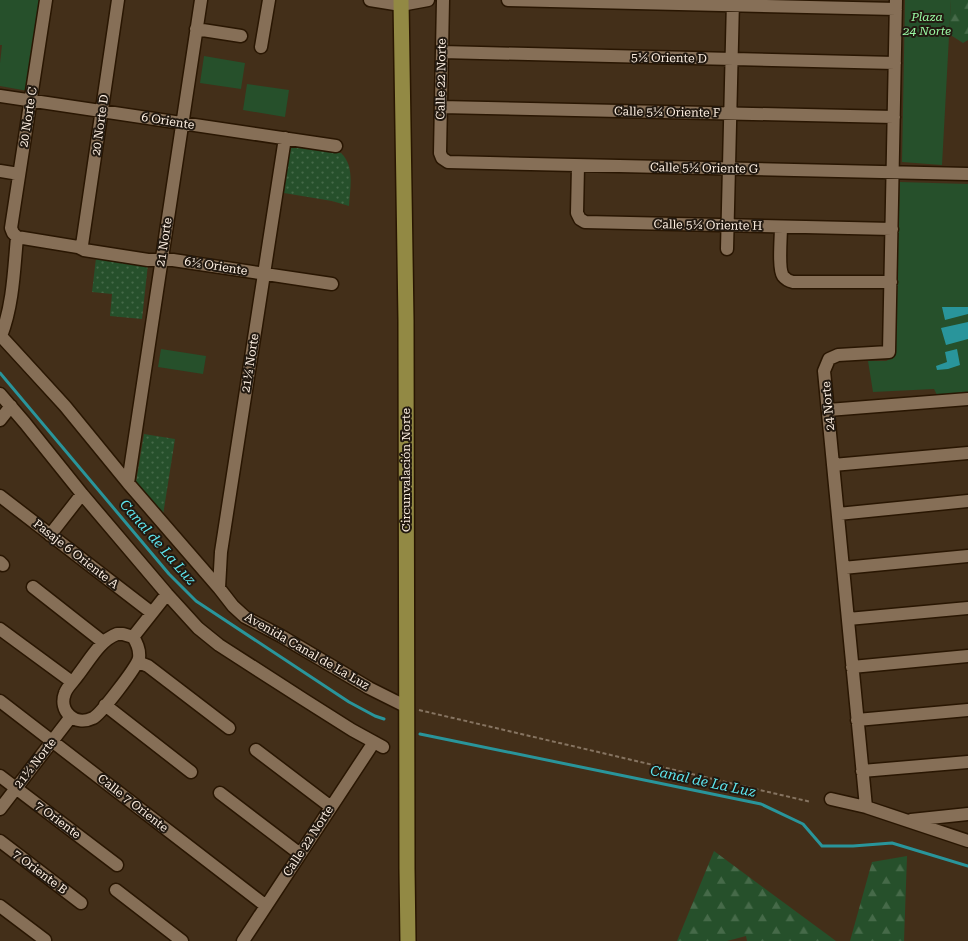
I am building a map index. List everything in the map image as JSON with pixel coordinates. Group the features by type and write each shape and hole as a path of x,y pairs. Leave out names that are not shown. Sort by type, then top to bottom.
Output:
{"main road":[{"name":"Circunvalación Norte","path":"401,2 406,320 408,941"}],"street":[{"name":"20 Norte C","path":"1,336 6,325 11,296 15,235 11,228 46,0"},
{"name":"20 Norte D","path":"84,250 82,245 118,0"},
{"name":"21 Norte","path":"128,483 201,0"},
{"path":"261,48 269,0"},
{"path":"370,0 401,2 428,0"},
{"name":"Calle 22 Norte","path":"442,158 440,149 443,0"},
{"path":"508,0 896,4"},
{"path":"727,249 732,3"},
{"name":"24 Norte","path":"866,807 824,371 829,359 838,355 889,352 896,4"},
{"path":"196,29 241,36"},
{"name":"5½ Oriente D","path":"442,52 895,63"},
{"name":"6 Oriente","path":"0,96 336,146"},
{"name":"Calle 5½ Oriente F","path":"441,107 894,117"},
{"name":"21½ Norte","path":"219,588 222,552 285,138"},
{"name":"Calle 5½ Oriente G","path":"442,158 452,163 968,174"},
{"name":"Calle 5½ Oriente H","path":"578,166 577,213 580,219 585,222 892,229"},
{"path":"0,170 19,174"},
{"path":"781,227 781,272 782,276 787,280 793,282 891,282"},
{"name":"6½ Oriente","path":"15,235 78,247 84,250 148,260 173,260 332,284"},
{"name":"Avenida Canal de La Luz","path":"1,336 65,406 128,483 233,606 245,617 282,636 369,688 407,707"},
{"path":"0,394 166,594 133,637"},
{"path":"828,410 968,399"},
{"path":"0,420 11,406"},
{"path":"833,465 968,453"},
{"path":"50,535 82,494"},
{"name":"Pasaje 6 Oriente A","path":"0,496 152,613"},
{"path":"838,514 968,501"},
{"path":"843,568 968,556"},
{"path":"33,587 103,642"},
{"name":"Calle 22 Norte","path":"166,594 186,617 208,637 323,712 378,744 331,807 243,941"},
{"path":"848,619 968,608"},
{"path":"0,629 72,682"},
{"path":"117,634 133,637 139,648 138,662 98,715 88,720 78,721 70,718 64,709 63,700 66,691 103,642 117,634"},
{"path":"852,667 968,656"},
{"path":"138,662 148,666 228,728"},
{"name":"Calle 7 Oriente","path":"0,701 266,906"},
{"path":"105,705 191,772"},
{"path":"858,720 968,710"},
{"name":"21½ Norte","path":"0,809 70,718"},
{"path":"256,750 331,807"},
{"path":"862,771 968,762"},
{"name":"7 Oriente","path":"0,776 117,865"},
{"path":"220,793 300,854"},
{"path":"831,799 866,807 968,841"},
{"path":"904,821 968,814"},
{"name":"7 Oriente B","path":"0,841 81,903"},
{"path":"116,890 182,941"},
{"path":"0,906 45,940"}],"path":[{"path":"407,707 811,802"}],"green space":[{"path":"0,0 42,0 28,91 0,86 2,45 0,45"},
{"name":"Plaza 24 Norte","path":"905,0 951,0 942,165 902,162"},
{"path":"951,0 968,0 968,40 963,43 949,34"},
{"path":"204,56 245,63 241,89 200,83"},
{"path":"247,84 289,90 285,117 243,110"},
{"path":"289,146 341,153 350,171 349,206 332,201 284,193"},
{"path":"900,182 968,184 968,392 937,395 934,389 873,392 868,361 886,361 894,357"},
{"path":"96,258 148,264 142,319 110,316 112,294 92,292"},
{"path":"161,349 206,356 203,374 158,367"},
{"path":"144,434 175,439 163,515 136,482"},
{"path":"714,851 836,941 747,941 746,936 727,941 677,941"},
{"path":"907,856 904,941 850,941 872,862"}],"water":[{"path":"942,307 968,307 968,314 945,320"},
{"path":"968,322 968,339 946,345 941,328"},
{"path":"957,349 960,365 937,370 936,366 947,362 945,352"}],"waterway":[{"name":"Canal de La Luz","path":"0,373 169,574 196,601 349,702 384,719"},
{"name":"Canal de La Luz","path":"420,734 761,804 803,824 822,846 892,843 968,866"}]}
